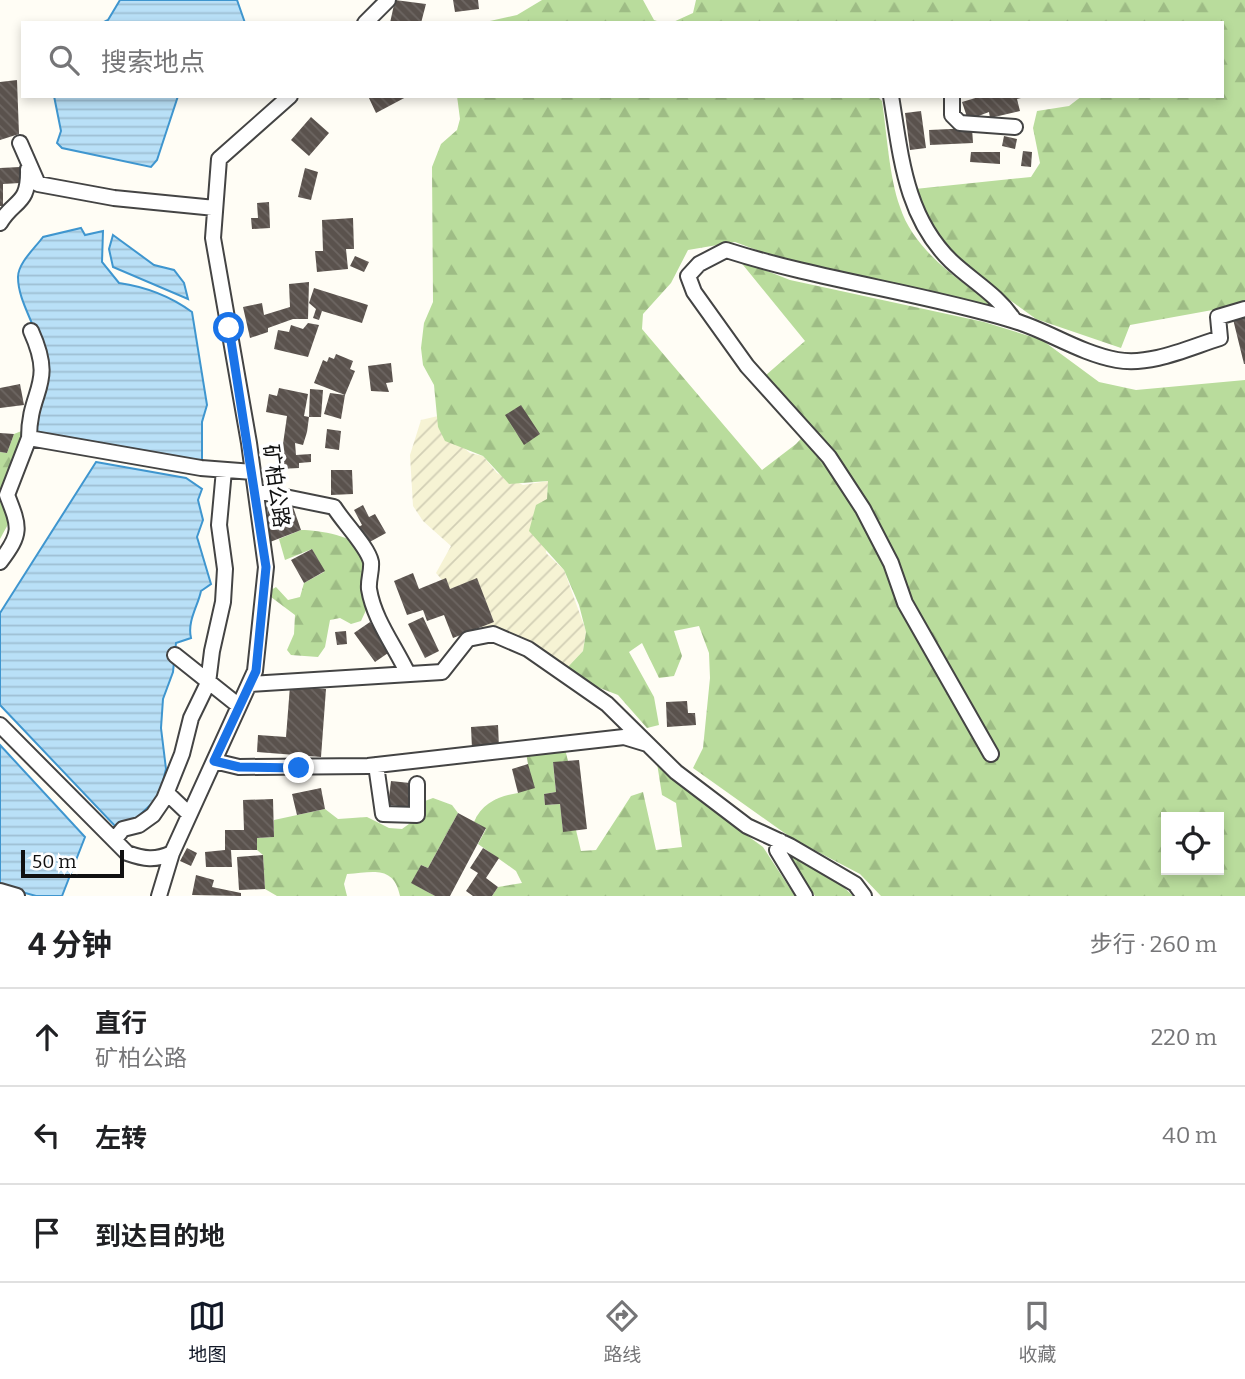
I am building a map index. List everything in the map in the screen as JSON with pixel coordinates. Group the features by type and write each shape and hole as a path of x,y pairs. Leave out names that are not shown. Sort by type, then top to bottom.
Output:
{"street":[{"path":"367,21 388,0"},
{"name":"矿柏公路","path":"159,896 172,853 256,671 266,567 253,472 213,238 219,159 288,98"},
{"path":"891,98 906,188 930,236 950,260 1005,307 1014,320"},
{"path":"952,98 953,115 960,123 1015,127"},
{"path":"20,142 38,184 114,198 215,208"},
{"path":"0,223 18,206 28,188 28,160"},
{"path":"991,754 905,603 891,563 863,509 828,457 747,366 694,292 688,276 699,264 726,250 847,283 1014,320 1079,348 1117,360 1147,361 1220,338 1218,317 1245,309"},
{"path":"0,562 13,545 18,529 16,511 7,495 29,438 32,402 41,390 44,372 31,331"},
{"path":"29,438 224,470 253,472"},
{"path":"114,840 123,829 139,825 153,815 167,793 191,718 208,683 223,602 225,569 219,526 224,470"},
{"path":"256,491 334,507 371,562 369,587 373,604 408,674"},
{"path":"250,684 442,672 468,639 493,634 528,649 607,704 676,772 747,826 780,841 855,884 864,896"},
{"path":"175,655 239,706"},
{"path":"0,725 127,853 144,859 159,859 172,853"},
{"path":"214,761 239,767 376,765 624,737 648,744"},
{"path":"376,765 383,814 417,815 417,784"},
{"path":"167,793 189,814"},
{"path":"780,841 778,850 785,867 805,896"},
{"path":"0,891 17,896"}],"shaded area":[{"path":"438,416 438,427 470,453 483,456 497,473 523,485 548,481 546,553 564,570 586,631 583,651 566,669 492,629 481,627 494,622 477,579 450,589 436,573 451,546 423,521 413,506 410,455 421,420"}],"green space":[{"path":"542,0 643,0 657,21 490,21 517,15"},
{"path":"696,0 1245,0 1245,301 1218,309 1130,325 1121,348 1036,319 1003,295 947,247 927,221 915,189 1031,177 1040,163 1033,128 1037,111 1069,106 1079,98 1224,98 1224,21 675,21 693,13"},
{"path":"457,98 879,98 882,101 893,182 907,223 916,238 940,264 997,307 786,261 735,242 688,250 671,283 643,314 642,329 762,470 796,444 810,429 766,375 805,341 739,260 790,280 984,322 1042,340 1099,382 1136,390 1245,380 1245,896 881,896 860,874 793,839 693,768 703,748 710,678 709,653 699,626 674,631 682,656 674,676 659,678 642,643 629,652 654,697 659,725 647,728 618,695 587,683 566,669 583,651 586,632 579,605 564,570 529,531 536,505 547,499 548,481 509,484 483,456 445,441 438,427 434,385 423,365 421,348 424,323 433,302 432,167 441,144 457,130 460,119"},
{"path":"29,428 0,497 0,452 7,453 14,434"},
{"path":"0,497 12,517 0,539"},
{"path":"301,530 346,538 366,552 367,608 361,621 351,624 340,618 330,620 325,647 318,657 291,655 287,650 294,634 295,615 271,597 271,590 276,587 288,600 300,597 304,583 324,572 312,549 285,560 279,539"},
{"path":"565,749 568,761 553,763 556,792 544,794 545,805 560,804 563,831 576,830 581,851 596,850 631,796 643,792 656,850 682,847 676,803 662,795 657,763 708,807 763,847 795,896 492,896 498,887 522,883 516,871 478,844 486,829 474,822 477,815 492,802 518,793 528,764 526,753"},
{"path":"433,798 452,805 458,813 428,868 421,865 412,883 435,896 400,896 393,879 374,872 347,874 344,884 347,896 277,896 265,889 263,855 257,850 257,838 274,837 274,820 325,809 338,819 367,817 389,828 402,829 420,816 425,801"},
{"path":"783,849 834,878 853,896 815,896"}],"water":[{"path":"120,0 237,0 244,21 106,21"},
{"path":"54,98 177,98 157,160 151,167 62,148 57,143 61,131"},
{"path":"81,228 85,235 103,231 102,262 119,283 158,293 192,312 207,405 202,422 202,465 31,435 42,372 36,334 20,292 19,272 43,237"},
{"path":"113,235 154,265 174,270 184,283 188,299 113,267 109,249"},
{"path":"96,462 186,478 202,489 198,500 203,520 197,537 211,584 201,591 192,620 191,638 176,643 173,672 163,699 161,728 166,769 159,797 129,825 115,826 0,705 0,613"},
{"path":"0,745 85,837 62,896 36,896 0,886"}],"building":[{"path":"395,0 426,4 422,21 390,21"},
{"path":"453,0 478,0 479,9 455,12"},
{"path":"17,80 19,134 0,140 0,82"},
{"path":"369,98 404,98 376,113"},
{"path":"975,98 1021,98 1017,99 1020,111 990,118 989,112 968,120 962,102"},
{"path":"921,111 926,148 910,150 905,113"},
{"path":"311,117 329,133 309,156 291,140"},
{"path":"972,128 973,143 930,145 929,130"},
{"path":"1004,136 1017,139 1015,149 1002,146"},
{"path":"1023,151 1032,152 1031,167 1021,166"},
{"path":"971,152 1000,152 1000,164 970,162"},
{"path":"20,167 20,183 3,184 3,206 0,206 0,168"},
{"path":"305,168 318,172 311,200 298,197"},
{"path":"269,202 270,228 252,229 251,218 258,218 257,203"},
{"path":"353,218 354,249 346,249 348,269 317,272 315,251 323,251 322,220"},
{"path":"355,256 369,262 364,272 350,266"},
{"path":"309,282 308,319 293,319 250,338 243,307 262,303 264,315 290,307 289,284"},
{"path":"314,288 368,305 362,323 322,311 319,320 313,318 316,309 309,303"},
{"path":"1245,312 1245,364 1244,364 1232,315"},
{"path":"308,323 319,325 308,357 274,349 278,330 289,332 291,325 303,329"},
{"path":"336,354 353,361 350,369 355,371 345,395 314,383 323,360 327,362 329,357 334,359"},
{"path":"391,363 393,382 386,383 389,392 371,391 368,366"},
{"path":"20,384 24,405 0,408 0,388"},
{"path":"279,388 308,394 304,416 309,417 307,432 303,445 295,443 296,455 311,454 311,462 299,463 299,468 280,469 279,444 283,444 287,416 266,412 269,394 277,396"},
{"path":"310,389 323,390 321,417 309,417"},
{"path":"330,393 345,395 341,419 324,414"},
{"path":"521,405 540,434 524,445 505,415"},
{"path":"327,429 341,431 339,450 325,448"},
{"path":"0,433 14,434 7,453 0,452"},
{"path":"331,470 352,470 353,494 331,495"},
{"path":"291,501 301,530 270,542 267,505"},
{"path":"363,505 369,517 375,514 386,533 366,544 357,528 362,525 354,510"},
{"path":"312,549 325,571 304,583 291,560"},
{"path":"413,573 419,589 446,578 450,589 477,578 494,622 453,638 444,615 427,621 423,610 407,615 394,581"},
{"path":"423,617 439,651 425,658 408,624"},
{"path":"370,622 391,651 375,662 354,633"},
{"path":"346,631 347,644 337,645 335,632"},
{"path":"290,686 326,689 321,757 257,752 258,735 286,737"},
{"path":"687,701 688,713 695,713 696,725 667,727 666,702"},
{"path":"498,725 499,747 472,749 471,727"},
{"path":"579,760 587,829 563,832 560,804 545,805 544,794 556,792 553,762"},
{"path":"528,764 535,788 518,793 512,769"},
{"path":"391,781 410,783 408,807 388,805"},
{"path":"321,788 325,809 297,815 292,794"},
{"path":"273,799 274,837 257,838 257,850 231,850 232,867 206,867 205,852 225,850 225,830 244,830 243,800"},
{"path":"458,813 486,828 450,896 435,896 411,883 421,865 428,868"},
{"path":"187,848 197,853 191,866 180,861"},
{"path":"483,848 499,858 486,878 498,887 492,896 473,896 466,891 478,873 470,868"},
{"path":"263,855 265,889 239,890 237,857"},
{"path":"196,875 214,880 212,887 241,893 241,896 192,895"}],"route":[{"path":"229,328 249,443 266,567 256,671 214,761 239,767 299,768"}]}
